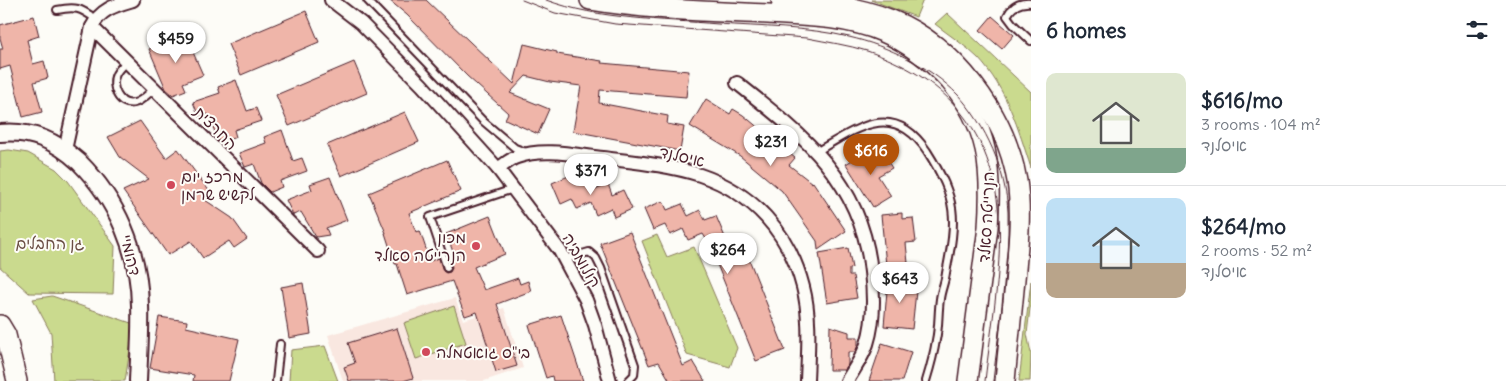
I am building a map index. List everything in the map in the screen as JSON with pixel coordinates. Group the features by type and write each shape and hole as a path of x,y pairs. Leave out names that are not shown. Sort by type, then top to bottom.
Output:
{"main road":[{"name":"הנרייטה סאלד","path":"590,0 632,6 805,16 853,23 882,32 906,43 929,60 944,75 971,111 980,130 989,162 988,219 968,381"},
{"name":"הנרייטה סאלד","path":"781,0 835,5 893,20 936,47 960,69 977,89 991,111 1002,133 1011,159 1017,180 1019,202 1019,229 1005,381"},
{"path":"0,325 6,335 17,381"}],"street":[{"path":"65,150 94,23 112,3 133,0"},
{"name":"קולומביה","path":"331,0 361,23 416,78 498,169 560,251 586,300 595,325 610,381"},
{"name":"החרצית","path":"94,23 126,62 318,251"},
{"path":"738,83 790,125 832,171 854,206 865,234 870,257 873,287 871,318 867,344 847,381"},
{"name":"דהומיי","path":"0,132 33,134 65,150 91,174 121,218 135,265 140,303 138,381"},
{"name":"איסלנד","path":"498,169 516,157 549,152 636,162 680,170 716,182 749,200 775,225 794,262 803,287 807,321 807,381"}],"lane":[{"path":"367,0 483,121 515,148 530,154"},
{"path":"1031,2 1013,7 1007,16 1031,40"},
{"path":"57,10 70,7 81,8 94,23"},
{"path":"126,62 115,75 117,95 123,101 132,104 154,89"},
{"path":"816,152 864,126 881,123 898,124 909,130 919,140 944,181 953,206 954,226 940,298 936,340 926,381"},
{"path":"447,268 430,217 514,189"},
{"path":"565,259 589,252 596,258 602,268 635,365 634,375 628,381"},
{"path":"276,381 280,344"}],"shaded area":[{"name":"בי\"ס גואטמלה","path":"455,298 463,320 504,308 523,368 484,381 343,381 328,335"}],"green space":[{"path":"871,0 923,0 916,17"},
{"path":"947,13 1031,92 1031,168 1010,110 997,83 978,58 935,24"},
{"name":"גן החבלים","path":"9,150 28,153 56,169 68,181 115,246 113,294 29,293 0,267 0,151"},
{"path":"657,235 667,257 694,247 737,348 730,367 687,355 642,241"},
{"path":"1031,281 1027,334 1031,353 1030,381 1019,381"},
{"path":"52,296 134,324 125,381 54,381 51,333 33,299"},
{"path":"454,306 466,343 416,359 404,323"},
{"path":"325,346 338,381 289,381 291,350"}],"building":[{"path":"389,0 426,0 514,84 524,44 557,52 557,54 602,61 601,63 689,71 686,97 600,90 599,103 668,116 667,124 684,127 680,151 573,131 581,86 550,82 526,76 510,93 549,109 538,134 505,119 508,113 467,76 407,15"},
{"path":"306,11 319,42 241,75 228,44"},
{"path":"34,16 39,36 27,40 33,64 44,61 48,78 34,82 42,112 23,117 10,66 0,69 0,49 3,49 0,38 0,25"},
{"path":"992,16 1014,35 1002,49 980,30"},
{"path":"185,34 203,75 183,83 186,90 173,95 166,89 149,49"},
{"path":"354,62 367,93 289,126 276,95"},
{"path":"236,80 247,111 256,108 261,121 234,130 236,137 220,143 208,114 199,117 193,102 220,93 218,87"},
{"path":"706,99 730,114 733,109 743,115 795,158 789,165 813,182 846,231 818,250 817,241 782,191 740,156 690,126"},
{"path":"405,112 419,142 341,176 327,145"},
{"name":"מרכז יום לקשיש שרמן","path":"140,121 166,158 178,149 210,192 202,198 232,218 247,239 234,248 229,241 203,258 191,241 168,255 123,191 149,179 120,157 108,137"},
{"path":"282,130 293,161 302,158 307,171 280,181 282,187 270,192 261,183 254,164 245,167 239,153 266,143 264,137"},
{"path":"866,151 870,158 881,151 892,168 878,176 891,196 873,207 846,164"},
{"path":"447,160 461,191 409,213 416,232 420,231 430,261 439,258 443,271 446,273 450,272 452,267 448,255 454,254 446,234 490,216 505,254 474,267 484,290 518,278 520,284 528,281 531,291 497,304 517,366 496,372 477,312 465,316 452,281 407,295 386,233 369,193"},
{"path":"571,175 575,184 590,178 595,190 608,184 612,195 623,190 632,209 614,217 611,208 596,215 591,203 577,209 572,199 561,204 552,183"},
{"path":"330,177 347,220 326,228 329,235 316,237 301,212 293,215 286,200 312,190 310,184"},
{"path":"663,201 667,210 682,204 688,216 700,210 705,220 716,216 730,249 743,244 785,350 756,361 708,242 703,234 688,240 683,229 670,235 665,225 653,230 644,209"},
{"path":"902,213 902,219 913,218 916,242 906,243 908,263 886,265 881,215"},
{"path":"630,232 683,366 693,361 705,381 670,381 659,362 649,365 600,243"},
{"path":"848,248 852,268 849,269 849,276 853,276 857,298 827,303 819,253"},
{"path":"888,279 917,282 912,329 884,326"},
{"path":"303,283 311,334 289,338 281,287"},
{"path":"561,315 583,381 553,381 552,376 546,378 529,325"},
{"path":"159,317 187,321 186,327 239,339 229,381 193,381 194,375 150,368"},
{"path":"830,326 849,332 849,337 858,337 858,345 855,352 848,352 848,365 844,370 829,370"},
{"path":"397,328 413,378 403,381 349,381 344,367 355,363 348,343"},
{"path":"882,343 911,352 902,381 869,381"}],"tram line":[{"path":"522,0 555,13 615,24 807,38 845,45 867,51 894,62 918,75 939,90 957,108 972,129 984,152 993,178 998,207 998,271 985,381"},
{"path":"546,0 567,7 609,15 800,29 849,37 879,46 908,58 947,85 968,107 986,134 999,165 1006,196 1008,212 1007,254 1004,296 993,381"}],"place":[{"name":"מרכז יום לקשיש שרמן","path":"171,185"},
{"name":"מכון הנרייטה סאלד","path":"476,246"},
{"name":"בי\"ס גואטמלה","path":"426,352"}]}
